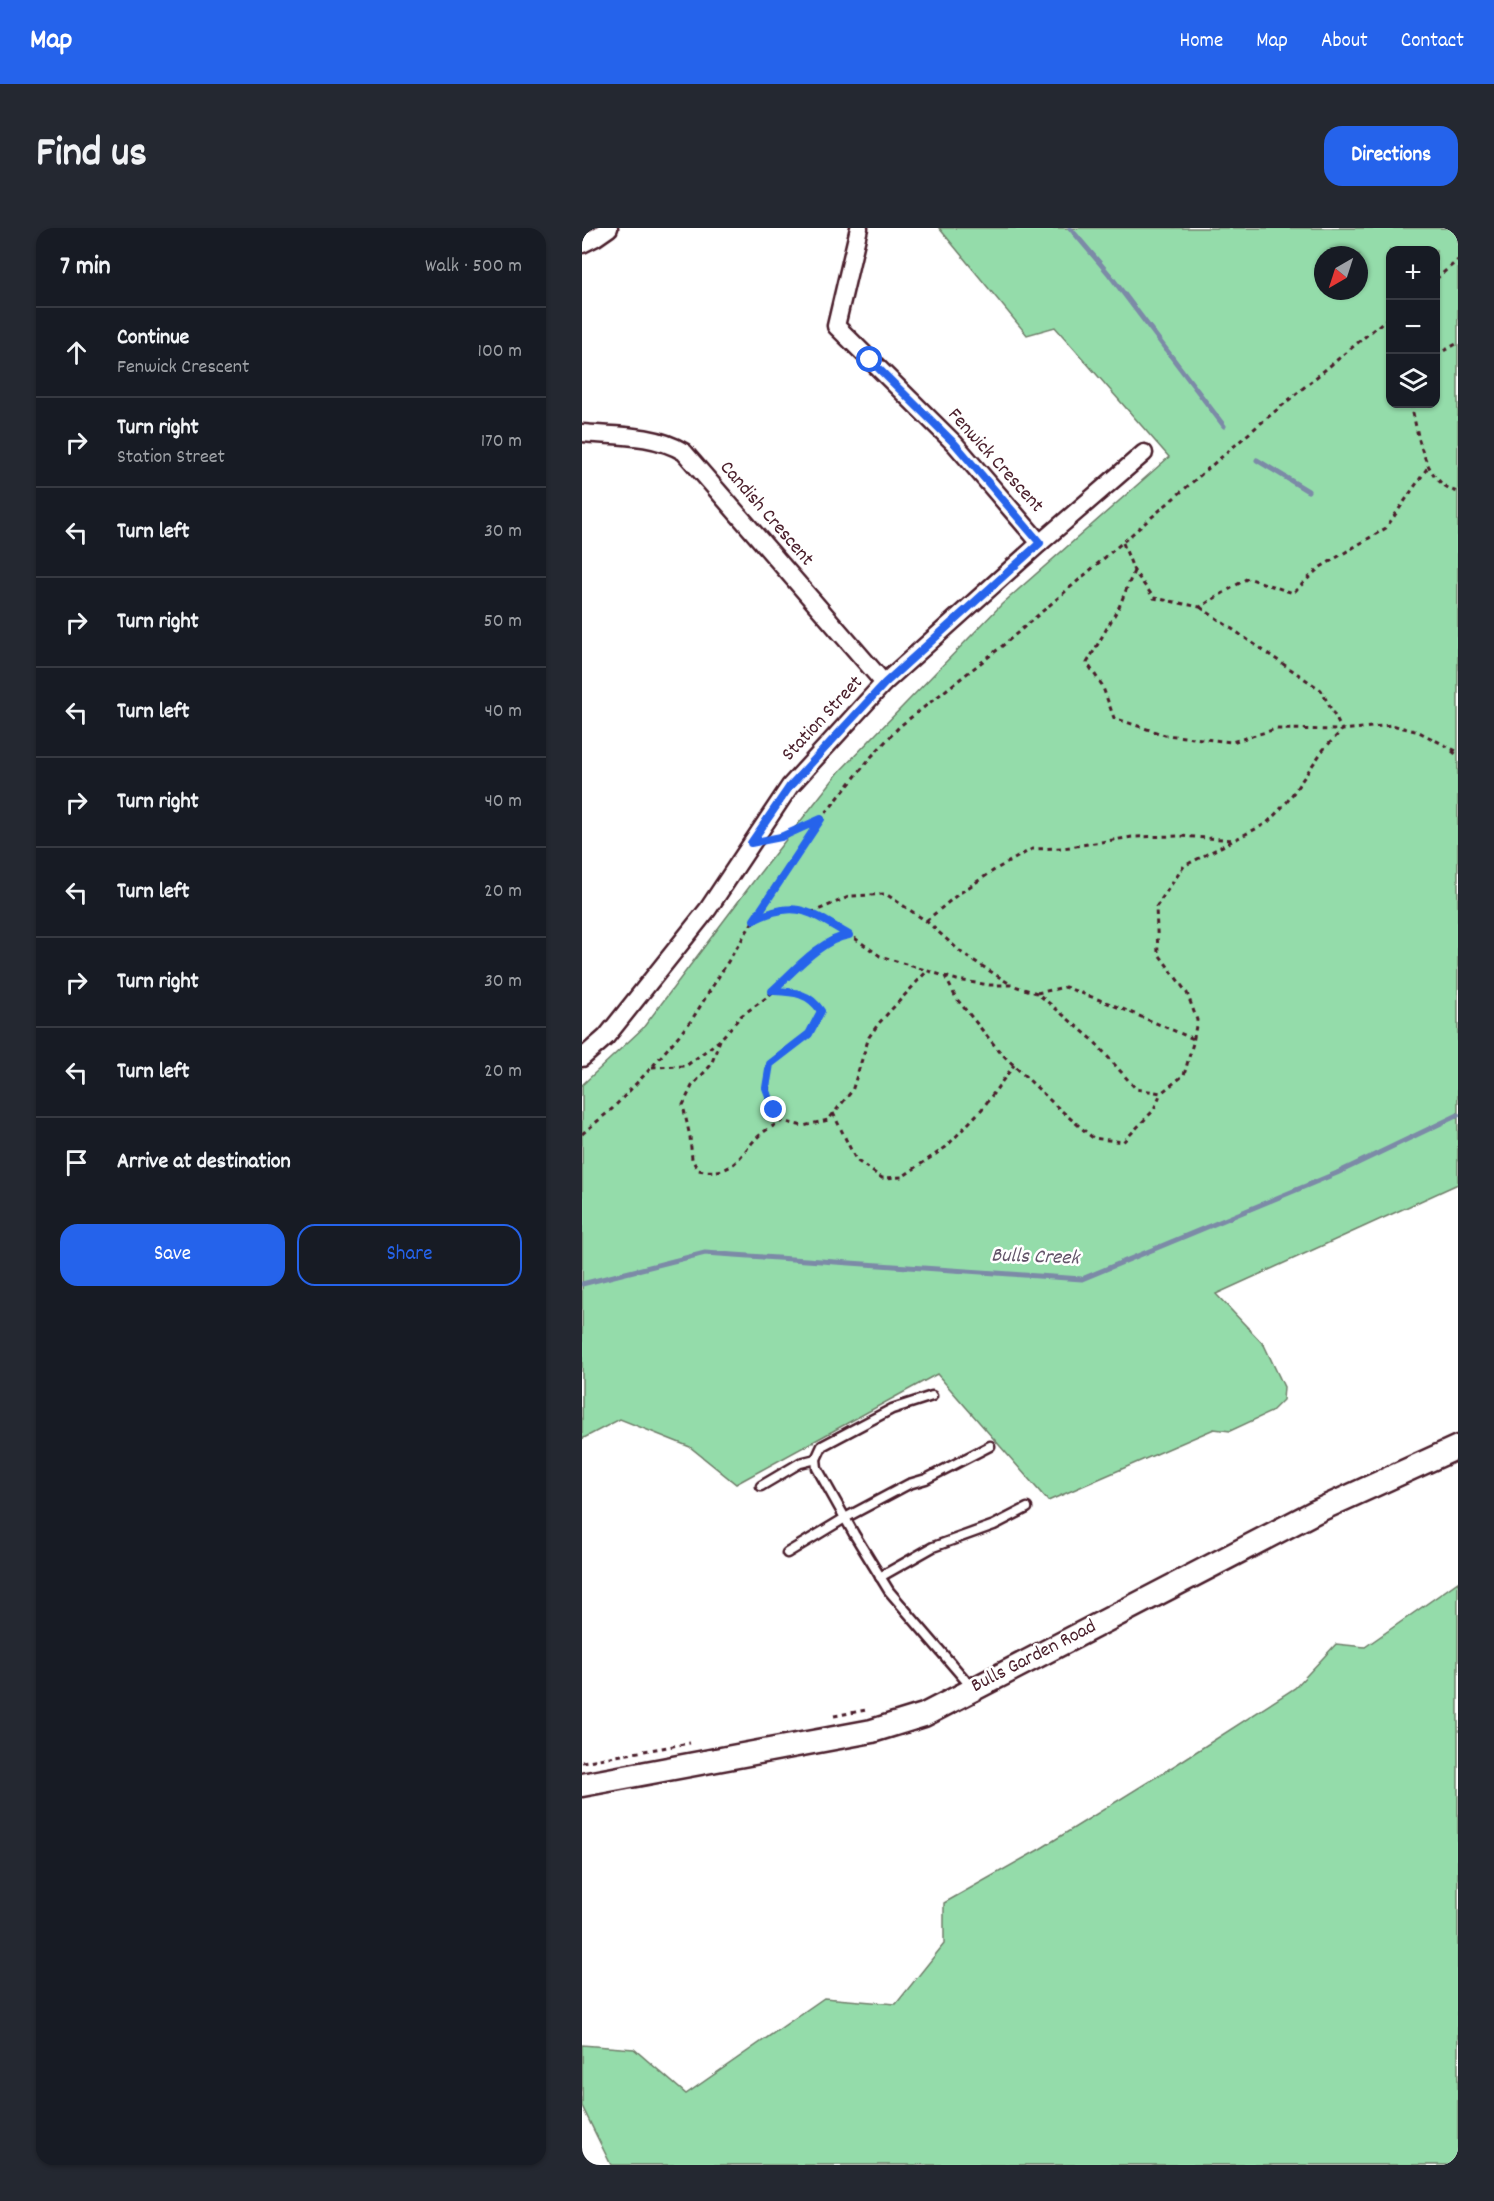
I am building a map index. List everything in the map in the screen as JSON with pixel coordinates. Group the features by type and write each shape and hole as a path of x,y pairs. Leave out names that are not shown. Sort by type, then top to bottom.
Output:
{"main road":[{"name":"Bulls Garden Road","path":"582,1785 872,1731 924,1715 1316,1512 1458,1446"}],"street":[{"path":"582,244 609,228"},
{"name":"Fenwick Crescent","path":"859,228 836,326 955,444 1040,543"},
{"name":"Candish Crescent","path":"582,433 651,439 670,443 684,452 885,683"},
{"name":"Station Street","path":"582,1058 606,1037 708,909 790,786 885,683 1144,453"}],"lane":[{"path":"932,1396 892,1409 822,1446 816,1459 817,1468 880,1576 912,1619 973,1689"},
{"path":"787,1553 845,1518 909,1484 926,1479 990,1446"},
{"path":"761,1486 800,1462 816,1459"},
{"path":"880,1576 933,1547 994,1526 1027,1508"}],"path":[{"path":"1440,276 1458,260"},
{"path":"582,1134 612,1109 691,1021 821,819 871,757 900,726 1001,647 1261,423 1386,319"},
{"path":"1438,354 1458,343"},
{"path":"1412,408 1428,467 1449,490 1458,492"},
{"path":"1200,607 1248,578 1293,593 1319,568 1386,528 1428,467"},
{"path":"1123,543 1134,571 1154,598 1200,607 1321,690 1342,730"},
{"path":"1134,571 1119,607 1087,663 1102,685 1114,718 1165,735 1232,742 1276,729 1342,730 1392,725 1419,732 1458,754"},
{"path":"945,976 956,999 1000,1052 1093,1138 1123,1142 1153,1111 1161,1093 1184,1075 1197,1020 1187,993 1158,954 1156,907 1184,866 1267,823 1287,802 1323,750 1342,730"},
{"path":"751,843 781,837 821,819"},
{"path":"926,921 996,869 1032,849 1063,848 1132,837 1180,836 1234,840"},
{"path":"811,913 851,896 886,894 926,921 962,953 1011,985 1036,993 1093,1040 1136,1089 1161,1093"},
{"path":"754,920 772,911 789,908 811,913 880,956 945,976 989,986 1011,985"},
{"path":"652,1067 686,1066 720,1040 741,1016 766,998 813,954 833,939 849,935"},
{"path":"772,991 801,993 815,1002 821,1011 809,1034 770,1064 766,1088 774,1110 782,1121 803,1126 828,1119 852,1091 869,1037 927,971"},
{"path":"1036,993 1065,987 1194,1039"},
{"path":"720,1040 711,1065 692,1086 683,1105 692,1159 698,1170 716,1173 736,1163 762,1134 782,1121"},
{"path":"833,1113 856,1160 882,1178 902,1177 946,1147 982,1109 1014,1065"},
{"path":"826,1720 844,1714 874,1709"},
{"path":"582,1762 692,1743"}],"green space":[{"path":"939,228 1458,228 1458,1184 1216,1294 1264,1345 1284,1387 1283,1400 1271,1412 1230,1431 1214,1429 1048,1501 937,1374 736,1484 690,1447 620,1419 582,1439 582,1085 643,1028 839,772 1002,604 1169,457 1055,327 1027,335"},
{"path":"1458,1582 1458,2165 611,2165 582,2106 582,2045 634,2049 686,2094 824,1998 896,2004 944,1944 944,1903 1040,1849 1295,1688 1336,1644 1365,1647"}],"waterway":[{"path":"1070,228 1109,274 1224,426"},
{"path":"1257,460 1308,491"},
{"name":"Bulls Creek","path":"582,1284 705,1253 1082,1279 1337,1173 1458,1115"}],"route":[{"path":"774,1110 766,1088 770,1064 809,1034 821,1011 815,1002 801,993 772,991 833,939 849,935 811,913 789,908 772,911 754,920 821,819 781,837 751,843 790,786 885,683 1040,543 955,444 870,360"}]}
